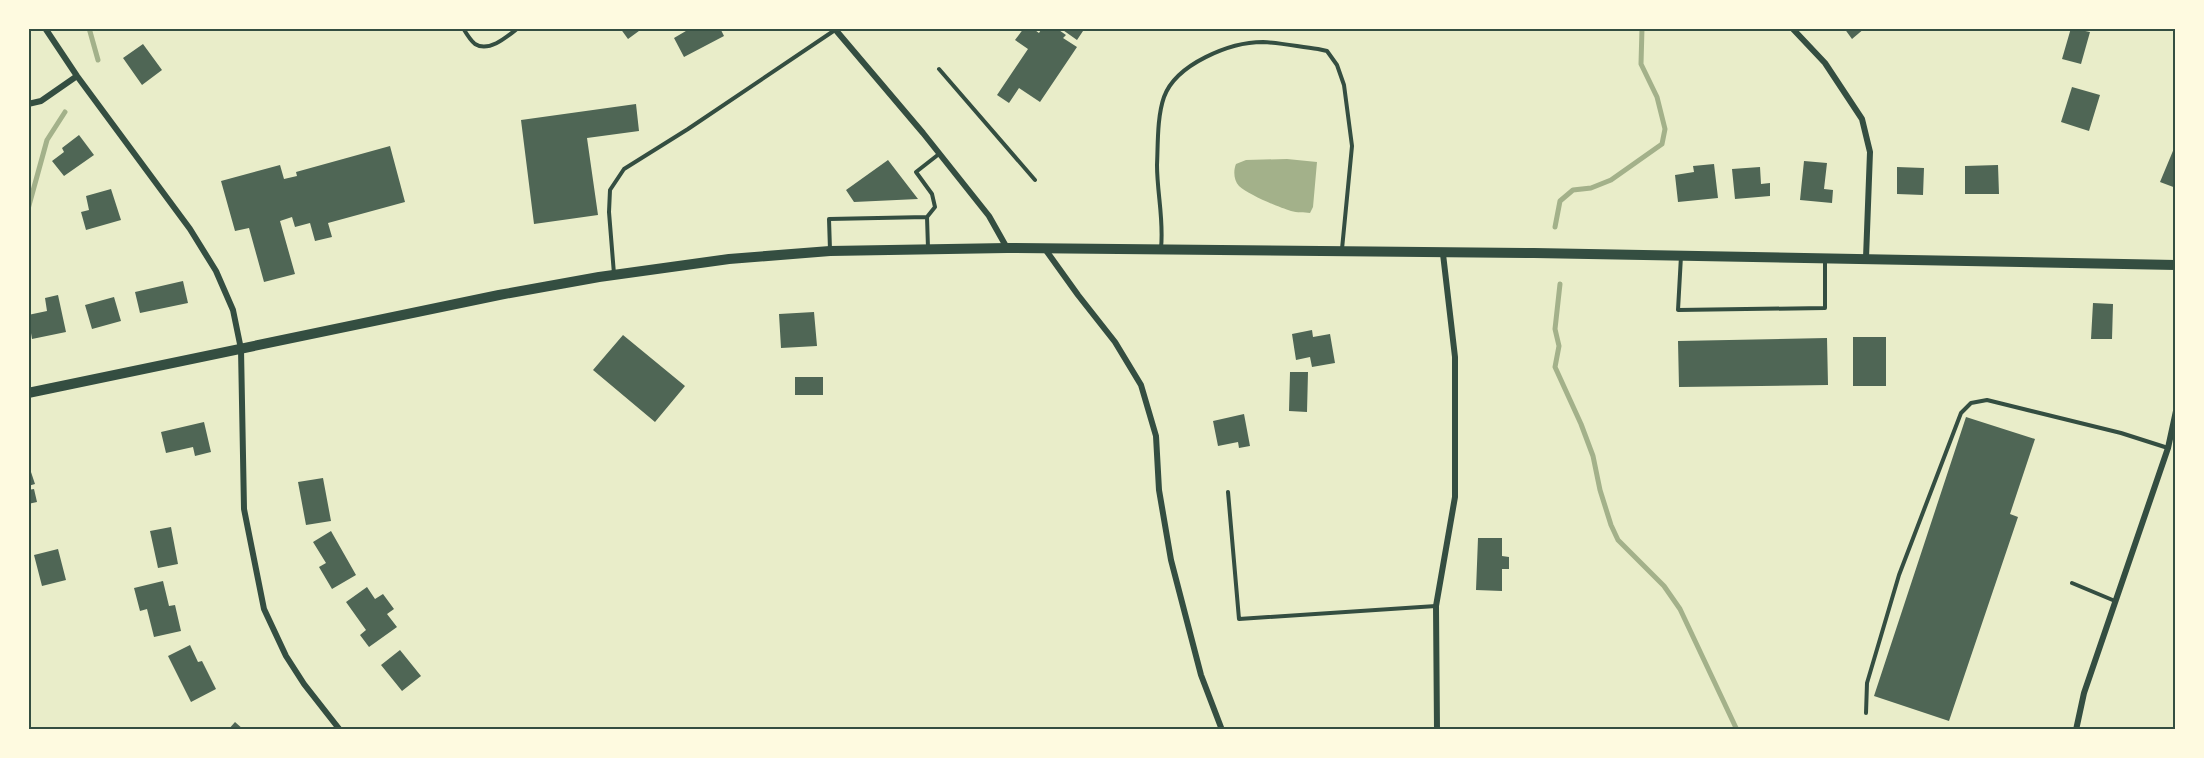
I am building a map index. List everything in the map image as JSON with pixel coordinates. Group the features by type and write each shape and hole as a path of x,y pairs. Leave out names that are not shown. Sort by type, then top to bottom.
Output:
{"main road":[{"path":"28,393 499,295 614,275 729,259 830,250 1007,248 1866,258 2175,265"}],"street":[{"path":"45,28 77,76 190,229 216,271 233,310 242,349 244,509 264,609 286,656 304,684 340,729"},
{"path":"1792,28 1825,63 1862,119 1870,152 1866,258"},
{"path":"834,29 989,216 1007,248"},
{"path":"28,104 41,101 77,76"},
{"path":"1045,249 1115,342 1141,385 1156,436 1159,490 1171,560 1201,675 1222,729"},
{"path":"1437,729 1436,606 1455,497 1455,357 1443,254"},
{"path":"2077,729 2084,693 2168,448 2175,411"}],"lane":[{"path":"463,28 475,44 495,45 518,28"},
{"path":"614,275 609,212 610,190 624,169 688,129 834,29"},
{"path":"1160,251 1162,212 1157,168 1163,98 1178,74 1190,66 1214,54 1262,42 1327,51 1337,65 1344,85 1352,146 1342,253"},
{"path":"939,69 1035,180"},
{"path":"928,249 927,217 935,207 932,194 915,172 939,154"},
{"path":"830,250 829,219 927,217"},
{"path":"1681,256 1678,310 1825,308 1825,258"},
{"path":"1866,713 1867,683 1899,575 1961,413 1971,404 1987,400 2121,433 2168,448"},
{"path":"1228,492 1239,619 1436,606"},
{"path":"2072,583 2115,601"}],"shaded area":[{"path":"1287,159 1317,162 1313,207 1310,213 1293,212 1271,204 1239,186 1236,181 1234,173 1236,164 1246,160"}],"building":[{"path":"620,28 643,28 628,39"},
{"path":"691,28 720,28 724,36 684,57 674,38"},
{"path":"1024,28 1032,28 1039,33 1042,28 1056,28 1066,35 1063,38 1077,47 1040,102 1019,88 1009,103 997,95 1028,49 1015,40"},
{"path":"1060,28 1085,28 1077,40"},
{"path":"1844,28 1865,28 1852,39"},
{"path":"2071,28 2090,32 2081,64 2062,59"},
{"path":"143,44 162,70 142,85 123,58"},
{"path":"2072,87 2100,95 2089,131 2061,122"},
{"path":"636,104 639,131 587,138 598,215 534,224 521,120"},
{"path":"79,135 94,155 64,176 52,161 64,152 62,148"},
{"path":"390,146 405,202 328,223 332,237 315,241 310,223 295,227 292,217 280,221 295,274 264,282 249,228 235,231 221,181 280,165 284,179 297,176 296,172"},
{"path":"2176,146 2176,188 2160,182"},
{"path":"888,160 918,199 854,202 846,190"},
{"path":"1804,161 1827,163 1824,189 1833,190 1832,203 1800,200"},
{"path":"1714,164 1718,198 1678,202 1675,175 1694,172 1693,166"},
{"path":"1998,165 1999,194 1965,194 1965,166"},
{"path":"1760,167 1761,184 1770,183 1770,196 1735,199 1732,169"},
{"path":"1897,167 1924,168 1923,195 1897,194"},
{"path":"111,189 121,220 86,230 81,212 89,210 86,196"},
{"path":"183,281 188,303 140,313 135,292"},
{"path":"58,295 66,332 32,339 28,315 47,311 45,298"},
{"path":"114,297 121,321 92,329 85,305"},
{"path":"2093,303 2113,304 2112,339 2091,339"},
{"path":"814,312 817,346 781,348 779,314"},
{"path":"1312,330 1313,337 1330,334 1335,363 1312,367 1310,357 1296,360 1292,334"},
{"path":"623,335 685,386 655,422 593,370"},
{"path":"1853,337 1886,337 1886,386 1853,386"},
{"path":"1827,338 1828,385 1679,387 1678,341"},
{"path":"1290,372 1308,372 1307,412 1289,411"},
{"path":"795,377 823,377 823,395 795,395"},
{"path":"1244,414 1250,446 1239,448 1238,442 1218,446 1213,421"},
{"path":"1966,417 2035,439 2010,514 2018,517 1949,721 1874,696"},
{"path":"204,422 211,452 195,456 193,447 166,453 161,432"},
{"path":"28,463 35,484 28,486"},
{"path":"323,478 331,521 306,525 298,482"},
{"path":"34,489 37,502 28,504 28,490"},
{"path":"171,527 178,564 158,568 150,531"},
{"path":"331,531 356,575 332,589 319,567 326,563 313,542"},
{"path":"1478,538 1502,538 1502,556 1509,557 1509,569 1502,569 1502,591 1476,590"},
{"path":"58,549 66,580 42,586 34,555"},
{"path":"163,581 169,606 175,605 181,631 154,637 147,609 140,611 134,588"},
{"path":"367,587 375,599 383,594 394,609 387,614 397,627 369,647 360,635 366,630 346,602"},
{"path":"190,645 198,662 202,661 216,689 191,702 168,656"},
{"path":"400,650 421,676 402,691 381,665"},
{"path":"235,722 244,730 228,730"}],"waterway":[{"path":"89,28 98,60"},
{"path":"1555,227 1560,201 1573,190 1591,188 1611,180 1662,144 1665,129 1657,97 1641,64 1642,28"},
{"path":"28,209 47,140 65,112"},
{"path":"1560,284 1555,329 1559,346 1555,367 1593,456 1600,490 1611,525 1618,540 1664,586 1680,609 1737,730"}]}
